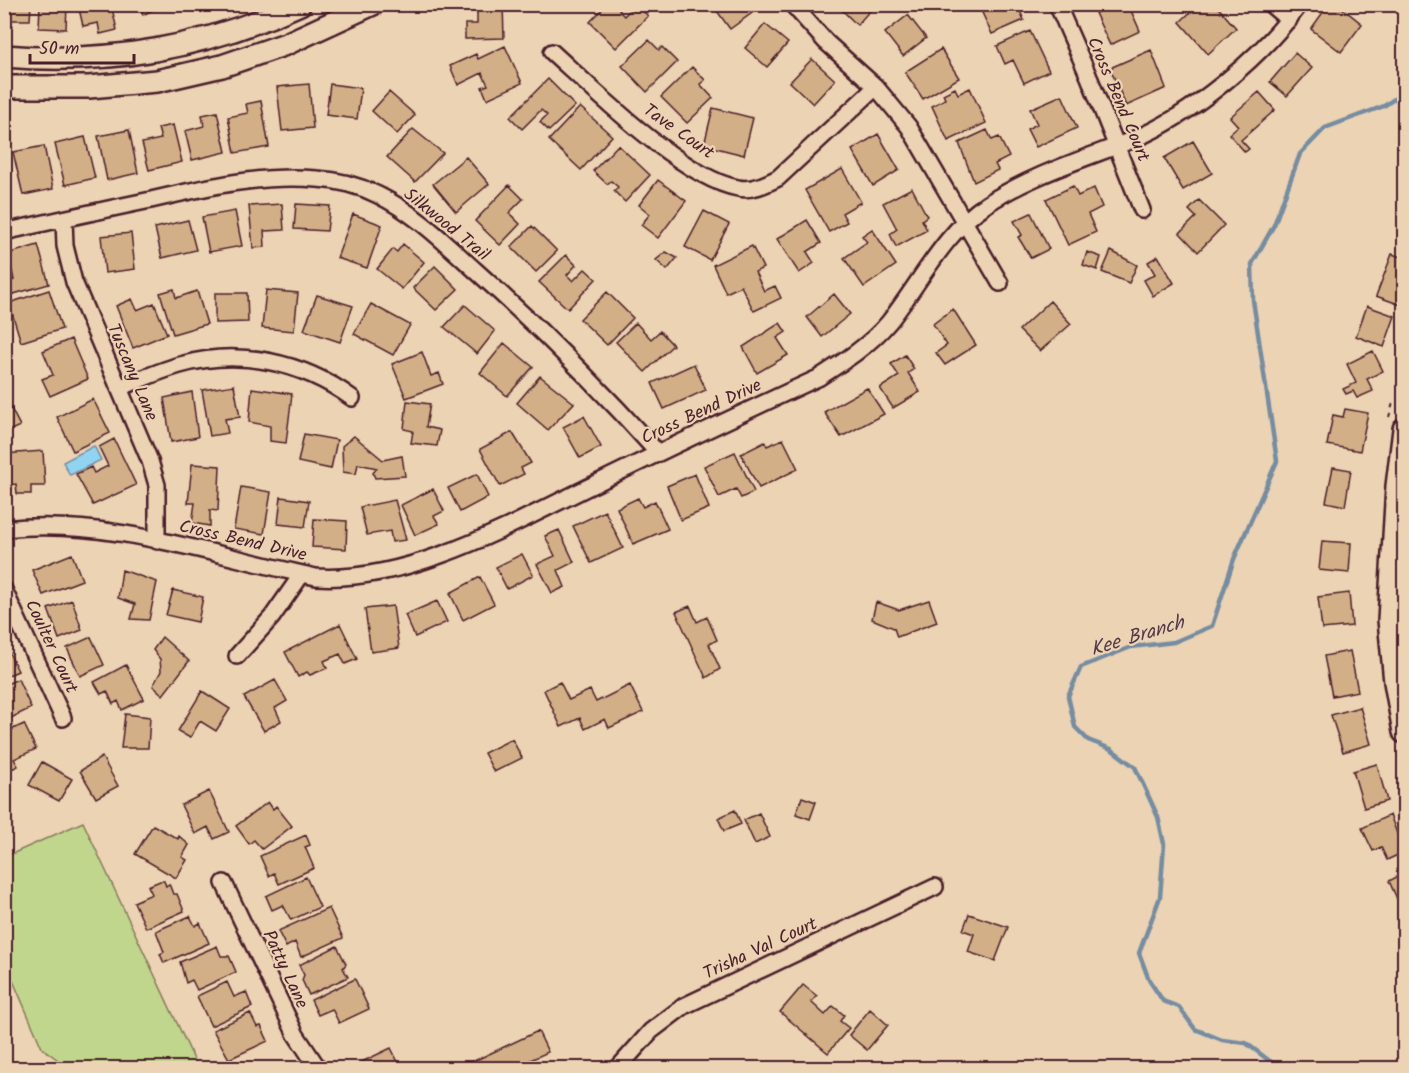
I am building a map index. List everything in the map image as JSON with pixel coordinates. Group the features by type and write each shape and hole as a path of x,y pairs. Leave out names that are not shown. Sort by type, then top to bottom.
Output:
{"main road":[{"path":"4,56 49,60 109,57 185,45 265,20 300,4"},
{"path":"4,87 89,87 157,81 190,74 222,66 286,44 373,4"},
{"path":"1397,423 1400,451 1401,518 1389,620 1395,682 1404,732"}],"street":[{"path":"792,4 826,42 876,87 909,127 999,283"},
{"name":"Cross Bend Court","path":"1057,4 1118,145 1142,210"},
{"path":"1270,4 1289,20"},
{"name":"Cross Bend Drive","path":"4,530 63,526 157,541 302,574 343,579 404,568 493,532 818,378 853,355 887,324 964,224 986,204 1033,180 1169,122 1241,69 1289,20 1300,4"},
{"name":"Tave Court","path":"552,52 626,118 683,161 714,179 739,189 762,186 778,178 876,87"},
{"name":"Silkwood Trail","path":"4,232 231,182 282,177 349,184 378,194 404,210 437,237 554,341 606,394 658,453"},
{"name":"Tuscany Lane","path":"64,219 65,246 74,282 157,485 157,541"},
{"path":"119,388 180,365 241,357 262,359 313,375 334,384 352,398"},
{"path":"237,656 272,617 302,574"},
{"name":"Coulter Court","path":"4,590 63,718"},
{"name":"Patty Lane","path":"224,883 296,1035 318,1068"},
{"name":"Trisha Val Court","path":"618,1068 651,1031 684,1006 935,888"}],"path":[{"path":"1393,403 1397,423"}],"green space":[{"path":"83,822 198,1068 69,1068 42,1048 5,962 5,857"}],"water":[{"path":"94,446 101,460 70,475 63,462"}],"building":[{"path":"4,4 31,4 30,20 4,20"},
{"path":"40,4 67,4 66,29 39,28"},
{"path":"78,4 111,4 117,30 100,34 98,23 83,26"},
{"path":"126,4 155,4 157,8 143,15 139,5 128,9"},
{"path":"464,4 503,4 504,38 465,39 465,24 477,24 477,12 464,12"},
{"path":"607,4 625,4 619,11 624,16 636,4 648,16 616,48 590,22"},
{"path":"712,4 746,4 752,13 730,29"},
{"path":"836,4 873,4 874,6 857,25"},
{"path":"978,4 1017,4 1024,20 992,34"},
{"path":"1114,4 1128,4 1140,31 1110,45 1095,13"},
{"path":"1199,4 1215,4 1236,28 1208,54 1180,22"},
{"path":"1329,4 1337,4 1362,24 1341,52 1311,29"},
{"path":"908,15 926,38 903,56 885,33"},
{"path":"765,24 788,43 767,67 745,48"},
{"path":"1030,31 1049,71 1024,83 1013,60 1005,64 997,46"},
{"path":"649,40 659,50 662,47 677,62 647,92 622,66"},
{"path":"505,46 522,83 487,99 482,87 488,85 482,73 458,85 450,66 476,54 478,59"},
{"path":"941,49 959,78 923,99 905,72"},
{"path":"1151,50 1166,88 1126,106 1110,68"},
{"path":"1295,53 1312,68 1287,96 1270,82"},
{"path":"812,59 835,80 813,104 790,82"},
{"path":"692,67 705,80 700,84 713,98 687,123 661,97"},
{"path":"548,79 575,106 549,131 540,122 547,115 541,110 522,129 510,117"},
{"path":"309,84 313,128 282,131 277,87"},
{"path":"330,84 361,88 357,119 326,115"},
{"path":"955,88 958,94 970,88 986,123 948,141 932,106 945,99 943,94"},
{"path":"389,92 415,115 397,134 372,111"},
{"path":"1259,92 1275,110 1241,140 1249,149 1245,152 1229,134 1238,126 1230,117"},
{"path":"1062,95 1077,128 1036,147 1027,129 1037,124 1030,109"},
{"path":"261,101 269,147 235,153 228,117 248,113 246,104"},
{"path":"580,107 612,136 581,170 549,140"},
{"path":"713,108 753,118 744,155 704,145"},
{"path":"217,112 226,152 192,160 185,131 204,126 202,115"},
{"path":"173,125 182,162 149,170 142,143 161,139 158,128"},
{"path":"413,129 443,153 415,182 387,157"},
{"path":"129,130 138,173 107,180 98,136"},
{"path":"987,130 992,140 999,137 1009,157 995,164 998,170 974,182 959,143"},
{"path":"878,134 899,170 873,186 852,150"},
{"path":"85,137 95,178 65,185 55,144"},
{"path":"1193,141 1212,173 1183,190 1164,158"},
{"path":"618,145 650,175 625,202 614,191 618,187 611,181 607,184 593,171"},
{"path":"44,146 53,189 23,195 13,152"},
{"path":"466,157 489,184 456,212 433,184"},
{"path":"842,169 861,202 842,213 847,222 829,232 805,190"},
{"path":"658,180 686,201 658,238 641,225 650,214 639,205"},
{"path":"509,185 523,199 509,213 520,224 500,245 475,221"},
{"path":"1073,186 1078,196 1094,188 1102,207 1088,214 1096,232 1068,245 1046,199"},
{"path":"912,188 927,216 922,220 927,230 896,247 890,234 897,229 883,203"},
{"path":"1199,200 1224,225 1198,252 1180,233 1196,217 1189,210"},
{"path":"282,204 284,230 264,231 265,247 253,248 249,206"},
{"path":"296,204 330,206 327,231 294,229"},
{"path":"235,211 242,246 209,252 202,217"},
{"path":"704,211 729,224 710,260 685,247"},
{"path":"1031,213 1049,249 1031,258 1018,237 1022,235 1014,221"},
{"path":"353,214 382,225 367,268 337,258"},
{"path":"188,220 196,250 162,258 155,228"},
{"path":"807,220 821,243 807,252 814,263 799,273 777,239"},
{"path":"532,226 557,251 536,272 511,247"},
{"path":"872,229 896,265 864,287 844,258 867,242 862,236"},
{"path":"131,233 135,269 105,273 101,236"},
{"path":"403,244 424,262 402,289 377,269 393,249 397,252"},
{"path":"38,245 49,284 10,295 6,283 14,280 12,271 4,274 4,255"},
{"path":"752,246 763,268 755,272 764,291 775,286 781,298 754,311 741,286 726,293 713,265"},
{"path":"1111,251 1137,265 1129,283 1102,272"},
{"path":"666,252 677,258 667,270 656,260"},
{"path":"1087,252 1101,257 1097,270 1083,265"},
{"path":"1392,254 1404,258 1404,295 1401,305 1376,296"},
{"path":"566,255 576,265 567,275 573,281 585,269 596,279 568,309 539,282"},
{"path":"1158,256 1174,283 1153,296 1144,280 1155,274 1148,262"},
{"path":"435,266 458,289 436,310 413,288"},
{"path":"174,289 176,298 197,291 207,324 173,334 160,293"},
{"path":"49,290 62,329 21,342 9,303"},
{"path":"266,290 298,293 294,331 262,328"},
{"path":"607,292 633,318 607,345 580,319"},
{"path":"215,293 247,293 248,322 215,323"},
{"path":"834,294 850,314 822,337 807,317"},
{"path":"317,295 353,306 340,342 304,330"},
{"path":"132,299 137,310 154,303 167,334 133,348 116,306"},
{"path":"1050,301 1071,324 1040,351 1019,330"},
{"path":"371,304 410,325 393,355 354,334"},
{"path":"465,305 495,331 477,354 444,327"},
{"path":"1367,306 1395,316 1384,347 1356,336"},
{"path":"953,309 976,345 945,365 936,353 947,345 933,324"},
{"path":"636,323 651,339 660,331 673,345 645,372 616,342"},
{"path":"780,323 786,332 777,338 788,355 757,373 743,347"},
{"path":"71,339 88,379 50,396 42,379 53,375 43,351"},
{"path":"504,343 533,367 507,396 480,373"},
{"path":"1373,351 1383,371 1367,379 1373,391 1357,398 1353,391 1346,394 1343,389 1356,383 1347,364"},
{"path":"422,352 431,376 439,373 443,384 406,398 392,364"},
{"path":"905,355 914,369 908,373 920,392 893,408 880,388 899,376 891,364"},
{"path":"694,364 706,390 664,409 652,383"},
{"path":"540,376 574,403 548,430 517,403"},
{"path":"234,385 240,417 225,419 228,433 210,436 202,390"},
{"path":"252,388 292,394 286,443 270,441 270,426 249,422"},
{"path":"867,388 884,414 841,437 824,412"},
{"path":"192,392 198,437 171,442 164,398"},
{"path":"4,395 20,426 4,433"},
{"path":"93,399 110,433 73,451 57,417"},
{"path":"407,401 430,404 426,427 440,430 437,446 411,443 413,431 404,429"},
{"path":"1345,409 1368,413 1360,451 1327,445 1333,415 1343,417"},
{"path":"584,416 601,447 580,458 563,427"},
{"path":"512,432 531,463 521,468 524,474 500,486 480,449"},
{"path":"304,434 337,440 331,469 298,462"},
{"path":"354,436 383,460 402,456 405,476 375,478 373,473 377,468 358,464 356,474 343,472 342,446"},
{"path":"114,439 136,485 93,505 76,474 91,467 94,473 108,466 99,447"},
{"path":"783,439 798,469 759,488 741,454 765,442 767,446"},
{"path":"43,451 45,486 31,486 31,494 17,494 16,484 9,485 8,473 4,473 4,454"},
{"path":"735,452 754,492 741,498 736,489 719,497 704,466"},
{"path":"192,464 220,466 218,511 210,510 210,526 192,523 195,503 188,503"},
{"path":"1333,467 1351,470 1345,506 1326,502"},
{"path":"477,474 488,497 460,512 448,488"},
{"path":"695,474 709,508 681,520 667,486"},
{"path":"241,487 271,492 264,534 234,529"},
{"path":"433,489 444,511 434,516 439,524 415,535 401,505"},
{"path":"281,497 309,501 305,527 278,524"},
{"path":"638,498 643,507 655,501 668,529 633,544 617,508"},
{"path":"395,500 406,540 392,542 390,531 367,535 360,507"},
{"path":"605,511 623,548 591,563 573,526"},
{"path":"314,519 347,521 346,549 312,547"},
{"path":"559,530 574,562 558,570 565,587 552,593 537,564 555,556 545,536"},
{"path":"1322,541 1351,543 1349,573 1319,570"},
{"path":"72,554 82,580 43,595 32,570"},
{"path":"522,554 533,575 507,589 496,567"},
{"path":"122,570 157,582 149,620 131,619 135,604 118,598"},
{"path":"480,577 494,604 463,620 450,593"},
{"path":"173,590 203,597 198,622 166,615"},
{"path":"1349,593 1352,626 1322,629 1318,597"},
{"path":"72,600 82,630 59,639 48,609"},
{"path":"929,600 937,622 897,637 894,628 872,619 876,602 899,610"},
{"path":"437,601 447,622 415,637 405,615"},
{"path":"393,606 399,648 371,652 365,609"},
{"path":"690,606 697,622 707,617 717,640 709,644 720,669 706,678 676,612"},
{"path":"340,624 357,659 345,664 340,654 324,661 327,668 310,675 307,672 298,677 285,652"},
{"path":"91,637 104,665 80,676 67,648"},
{"path":"162,637 189,661 163,695 153,686 161,671 160,659 153,650"},
{"path":"4,642 18,671 4,677"},
{"path":"1350,651 1358,691 1332,696 1324,656"},
{"path":"126,665 144,699 122,710 118,701 113,704 107,691 101,694 94,682"},
{"path":"18,679 31,708 7,720 4,685"},
{"path":"275,680 287,701 275,708 281,721 264,731 244,697"},
{"path":"560,682 569,700 590,690 596,702 630,685 643,712 609,728 605,719 585,729 580,718 561,727 544,690"},
{"path":"202,691 230,709 216,731 200,721 190,738 178,731"},
{"path":"1360,707 1371,744 1343,752 1331,715"},
{"path":"125,714 150,717 148,748 121,748"},
{"path":"24,724 36,749 14,759 18,766 5,772 4,733"},
{"path":"512,739 522,758 494,772 484,753"},
{"path":"102,757 118,786 96,798 80,771"},
{"path":"42,762 72,779 59,801 29,785"},
{"path":"1377,764 1387,801 1364,808 1353,771"},
{"path":"209,791 229,832 214,839 208,827 195,834 181,805"},
{"path":"802,797 816,802 810,819 796,814"},
{"path":"268,802 273,809 276,806 292,826 262,849 254,840 249,844 236,826"},
{"path":"735,810 741,824 724,831 718,818"},
{"path":"759,813 770,837 755,844 744,820"},
{"path":"1390,815 1404,852 1387,860 1381,847 1373,851 1362,828"},
{"path":"153,825 178,839 179,836 189,845 182,857 187,860 176,878 135,854"},
{"path":"306,835 310,845 305,847 314,868 279,884 274,873 269,876 260,856"},
{"path":"1404,873 1404,914 1389,881"},
{"path":"306,877 320,907 291,920 283,905 272,910 266,896"},
{"path":"164,881 166,886 169,884 173,894 177,894 184,911 146,928 134,902 152,894 148,886"},
{"path":"329,908 343,938 301,957 295,942 286,947 278,931"},
{"path":"969,914 1008,927 995,961 968,952 974,934 963,930"},
{"path":"190,916 195,926 200,923 209,943 164,963 160,954 164,952 156,931"},
{"path":"217,946 221,956 229,956 236,972 197,990 192,980 186,983 180,962"},
{"path":"337,946 346,964 343,968 348,977 309,995 302,980 304,975 299,965"},
{"path":"355,979 369,1009 339,1023 332,1009 318,1015 311,1000"},
{"path":"227,982 234,997 246,992 252,1007 211,1026 197,996"},
{"path":"803,985 817,996 811,1002 825,1015 833,1006 844,1015 840,1021 849,1028 828,1053 780,1012"},
{"path":"870,1009 888,1025 867,1050 849,1035"},
{"path":"250,1013 257,1027 261,1026 268,1041 229,1059 213,1030"},
{"path":"538,1031 548,1052 513,1068 459,1068"},
{"path":"391,1048 401,1068 351,1067"}],"waterway":[{"name":"Kee Branch","path":"1279,1068 1246,1043 1222,1040 1195,1029 1179,1007 1163,1001 1149,980 1139,953 1160,897 1164,844 1158,817 1135,767 1111,749 1088,740 1075,727 1068,696 1081,667 1131,647 1174,642 1212,626 1234,559 1277,461 1253,300 1252,264 1274,225 1300,154 1325,128 1384,106 1404,92"},
{"name":"Kee Branch","path":"1315,1068 1354,1066 1362,1068"}]}
